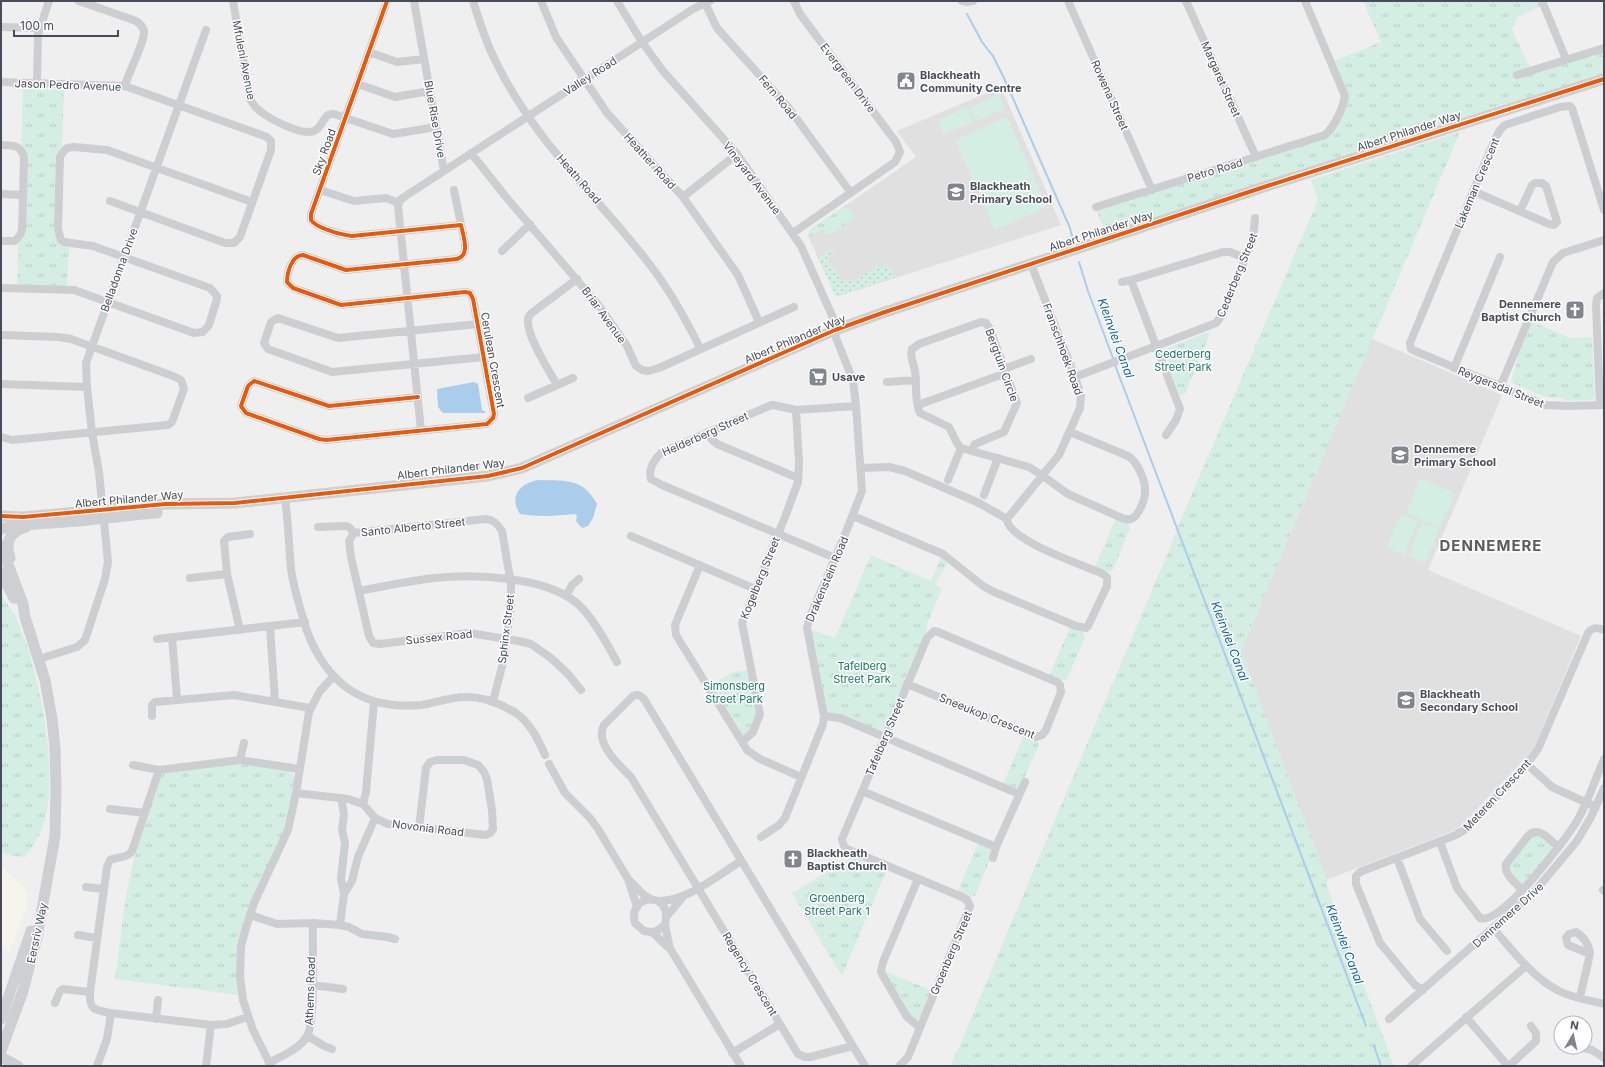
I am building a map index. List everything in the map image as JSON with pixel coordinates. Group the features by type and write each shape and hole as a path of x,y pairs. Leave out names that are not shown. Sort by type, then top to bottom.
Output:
{"street":[{"path":"37,83 39,28 49,1"},
{"path":"79,1 136,21 142,26 144,30 142,38 125,86"},
{"name":"Mfuleni Avenue","path":"233,1 250,99 256,108 276,121 306,132 313,132 319,129 325,116 329,114 346,118"},
{"name":"Sky Road","path":"387,1 320,190 311,220 316,225 352,236 461,226"},
{"name":"Blue Rise Drive","path":"399,203 404,196 444,170 414,1"},
{"name":"Heath Road","path":"473,1 480,24 498,66 509,86 555,152 624,230 656,273 681,309 700,348"},
{"name":"Heather Road","path":"541,1 556,37 607,113 683,197 738,275 759,322"},
{"name":"Vineyard Avenue","path":"617,1 642,42 671,81 737,154 793,233 801,246 824,294 834,320 835,330"},
{"name":"Evergreen Drive","path":"794,1 800,14 900,149 899,156 895,162 851,193"},
{"path":"962,1 973,1"},
{"name":"Rowena Street","path":"1068,1 1152,190"},
{"name":"Margaret Street","path":"1186,1 1256,157"},
{"name":"Petro Road","path":"1096,207 1325,135 1331,129 1344,102 1345,96 1305,1"},
{"path":"1542,1 1566,60"},
{"name":"Valley Road","path":"444,170 693,9 708,2"},
{"name":"Fern Road","path":"708,2 720,32 788,108 851,193"},
{"path":"1,27 39,28"},
{"name":"Belladonna Drive","path":"39,659 77,647 81,644 84,640 101,595 108,562 104,514 92,433 86,362 206,30"},
{"path":"1517,74 1604,48"},
{"path":"369,52 397,62 424,58"},
{"name":"Albert Philander Way","path":"1,516 23,517 206,509 235,502 506,473 522,468 835,330 885,312 1068,251 1604,79"},
{"name":"Jason Pedro Avenue","path":"1,82 125,86 267,137 271,141 271,150 252,202"},
{"path":"358,84 395,97 430,91"},
{"name":"Lakeman Crescent","path":"1410,341 1495,139 1502,127 1560,107 1570,106 1573,110 1604,210"},
{"path":"346,118 393,134 436,127"},
{"path":"1,145 17,147 23,154 22,230 20,235 12,242 1,242"},
{"path":"1,288 74,290 194,333 203,332 209,325 217,299 217,296 210,288 87,244 69,243 61,240 58,230 60,157 68,148 74,147 107,150 252,202 240,238 229,243 110,201"},
{"name":"Briar Avenue","path":"470,153 577,279 618,331 636,366 642,370 648,371 659,368 700,348 794,307"},
{"path":"683,197 737,154"},
{"path":"1473,191 1551,225 1557,222 1546,186 1542,183 1535,183 1532,185 1520,211"},
{"path":"320,190 354,202 386,198 399,203 404,265 408,298 414,364 418,397 421,430 323,439 246,413 242,406 248,386 254,381 329,406 418,397"},
{"path":"408,298 341,305 291,287 287,282 294,258 298,255 303,255 346,270 461,258 465,250 454,190"},
{"path":"793,233 851,193"},
{"path":"1,194 22,195"},
{"name":"Cederberg Street","path":"1075,377 1218,322 1253,238 1255,218"},
{"path":"502,251 530,224"},
{"path":"1500,387 1553,262 1563,253 1604,240"},
{"path":"1122,282 1223,252 1230,252 1245,258"},
{"path":"1454,368 1500,257"},
{"name":"Franschhoek Road","path":"1007,519 1059,455 1070,432 1082,400 1075,377 1031,264"},
{"path":"557,385 532,341 528,322 529,316 577,279"},
{"path":"1131,280 1180,410 1176,420 1166,435"},
{"name":"Cerulean Crescent","path":"408,298 468,292 473,297 494,414 492,420 487,424 421,430"},
{"path":"1602,405 1601,355 1596,305 1597,298 1604,293"},
{"path":"478,324 338,338 278,318 271,322 264,342 268,349 332,372 484,357"},
{"name":"Bergtuin Circle","path":"918,405 916,380 911,354 913,347 981,322 988,324 1017,400 1017,406 1004,432 976,444 971,451"},
{"name":"Drakenstein Road","path":"761,837 782,822 822,727 824,716 807,628 809,619 853,516 862,491 853,380 836,338 835,330"},
{"path":"1,335 58,337 71,340 172,376 181,380 184,389 172,422 168,425 12,440 1,436"},
{"name":"Reygersdal Street","path":"1410,341 1411,349 1545,405 1602,405"},
{"path":"1031,359 1005,371 918,405 922,414 949,427 956,443 961,448 1027,466 1068,494 1122,518 1132,519 1138,513 1145,495 1145,489 1133,459 1070,432"},
{"path":"528,398 573,378"},
{"path":"887,382 916,380"},
{"path":"1,384 87,386"},
{"name":"Helderberg Street","path":"835,558 777,535 662,485 651,479 650,470 653,463 661,453 771,406 796,410 856,406"},
{"name":"Kogelberg Street","path":"742,742 753,732 760,714 742,624 798,482 799,463 796,410"},
{"path":"708,432 717,444 798,478"},
{"path":"948,480 961,448"},
{"path":"984,495 998,458"},
{"path":"853,516 943,554 983,586 994,592 1083,628 1087,627 1092,621 1107,586 1107,577 1101,573 1027,541 1010,528 1007,519 977,502 904,471 889,467 861,468"},
{"path":"286,497 291,571 305,622 319,656 333,677 347,688 374,702 386,705 402,706 422,704 467,696 493,701 516,712 530,727 545,755"},
{"name":"Albert Philander Way","path":"1,529 30,523 50,523 104,514"},
{"name":"Santo Alberto Street","path":"318,527 346,526 349,527 354,533 486,519"},
{"name":"Sphinx Street","path":"486,519 495,521 502,531 510,579 511,603 504,659 493,701"},
{"path":"23,604 21,587 9,556 9,540 15,531 24,527 50,523"},
{"path":"354,533 349,541 351,558 359,590 434,578 460,577 510,579 540,584 560,592 582,608 617,662"},
{"path":"240,630 227,574 224,548 225,538 250,534"},
{"path":"631,536 755,589"},
{"name":"Eersriv Way","path":"1,546 23,604 25,618"},
{"path":"700,565 675,625 675,632 747,750 754,756 801,777"},
{"name":"Eersriv Way","path":"1,573 25,618 39,659 49,699 55,748 56,788 55,836 34,953 1,1051"},
{"path":"190,578 227,574"},
{"path":"566,596 572,585 579,579"},
{"name":"Sussex Road","path":"359,590 369,636 374,643 380,644 469,633 506,638 531,644 551,658 568,674 581,690"},
{"path":"157,639 305,622"},
{"path":"270,627 275,701"},
{"name":"Meteren Crescent","path":"1423,990 1415,985 1380,943 1355,882 1356,876 1360,872 1456,836 1466,829 1527,764 1540,743 1588,633 1595,628 1604,630"},
{"name":"Tafelberg Street","path":"843,843 844,835 885,737 927,638 932,632"},
{"name":"Sneeukop Crescent","path":"908,684 1031,736 1040,736 1047,728 1061,692 1060,686 1057,682 940,632 932,632"},
{"path":"172,637 177,699"},
{"path":"270,1064 247,1017 241,992 240,961 242,942 250,915 286,834 296,793 310,708 320,691 333,677"},
{"name":"Regency Crescent","path":"741,861 644,700 637,694 633,696 604,725 601,735 613,760 631,778 797,1052 802,1056 810,1057 853,1046"},
{"path":"152,716 152,705 155,702 234,695 310,708"},
{"path":"296,793 342,798 363,804 366,792 374,702"},
{"path":"824,716 840,718 1020,794"},
{"path":"240,760 244,743"},
{"name":"Novonia Road","path":"363,804 375,818 388,824 419,828 486,835 493,829 492,810 486,776 480,767 466,760 456,759 431,761 427,766 419,828"},
{"name":"Dennemere Drive","path":"1440,842 1457,888 1465,900 1482,919 1493,916 1530,883 1574,826 1604,759"},
{"path":"133,766 159,770 240,760 300,769"},
{"path":"549,764 565,793 590,818 598,829 628,879 637,907"},
{"path":"1527,764 1552,787 1596,807"},
{"path":"159,770 131,853 124,858 112,858 107,864 90,992 89,1001 91,1007 96,1010 111,1013 211,1024 227,1024 247,1017"},
{"path":"992,858 1025,782"},
{"name":"Dennemere Drive","path":"1389,1019 1531,896 1577,841 1596,807 1604,788"},
{"path":"862,792 996,847"},
{"path":"340,925 344,894 341,883 344,841 342,830 344,814 342,798"},
{"path":"110,809 145,814"},
{"name":"Eersriv Way","path":"1,1019 31,932 55,812"},
{"path":"344,894 352,883 359,854 375,818"},
{"name":"Dennemere Drive","path":"1522,890 1507,873 1506,866 1528,836 1532,832 1538,832 1558,847"},
{"name":"Groenberg Street","path":"843,843 847,849 967,900 970,906 908,1056 900,1065"},
{"path":"1397,858 1420,919 1447,951"},
{"path":"665,925 657,931 644,931 635,922 634,912 637,907 646,900 665,901 683,896 741,861 866,1066"},
{"path":"342,869 355,870"},
{"path":"628,879 644,895 662,905 667,916"},
{"path":"918,879 883,962 881,971 907,1017 920,1027"},
{"path":"86,887 103,889"},
{"path":"670,950 665,925 667,916 683,896"},
{"path":"250,915 277,924 312,923 340,925 349,927 362,934 395,939"},
{"name":"Athems Road","path":"270,1064 308,1036 312,1016 312,923"},
{"path":"1494,929 1526,966 1548,985 1560,992 1604,1004"},
{"path":"652,932 670,950 741,1066"},
{"path":"78,935 97,938"},
{"path":"1580,997 1590,954"},
{"path":"1410,1066 1526,966"},
{"path":"312,985 343,989"},
{"path":"55,1003 60,991 63,989 90,992"},
{"path":"156,1019 158,1000"},
{"path":"97,1066 107,1039 111,1013"},
{"path":"1466,1017 1509,1066 1536,1041 1536,1033 1531,1026"},
{"path":"206,1066 211,1024"},
{"path":"732,1053 780,1024"},
{"path":"308,1036 332,1049"},
{"path":"1593,1051 1604,1058"},
{"path":"1,1057 18,1066"}],"shaded area":[{"name":"Blackheath Primary School","path":"1001,87 1061,225 836,297 808,236 810,230 916,157 897,131"},
{"name":"Blackheath Secondary School","path":"1372,339 1502,395 1428,570 1581,636 1533,750 1458,829 1326,880 1241,651"},
{"path":"1,867 23,885 28,902 10,952 1,947"}],"green space":[{"path":"1363,1 1544,1 1545,4 1518,17 1512,30 1530,67 1604,51 1604,75 1107,235 1096,210 1323,138 1346,106 1346,89 1334,61 1381,42"},
{"path":"23,88 64,89 62,149 55,233 57,239 69,246 67,287 17,285"},
{"path":"999,94 1005,109 976,121 970,107"},
{"path":"967,107 974,122 944,134 938,120"},
{"path":"1007,117 1047,207 995,230 955,140"},
{"path":"1460,132 1241,651 1328,882 1326,883 1394,1066 951,1066 1179,524 1318,200 1311,180"},
{"path":"846,205 855,218 829,236 823,228 809,238 810,230"},
{"path":"831,248 834,254 827,259 843,283 850,279 853,282 876,266 876,264 880,269 887,265 895,277 836,297 818,257"},
{"path":"1532,322 1571,338 1592,337 1595,397 1592,400 1566,401 1563,398 1545,397 1512,383 1512,376 1517,363 1517,356"},
{"name":"Cederberg Street Park","path":"1205,333 1209,333 1209,336 1185,394 1181,395 1178,392 1164,350"},
{"path":"1420,478 1455,493 1440,527 1406,513"},
{"path":"1401,514 1418,521 1404,555 1387,547"},
{"path":"1116,518 1128,523 1130,528 1113,570 1107,572 1095,567"},
{"path":"1422,522 1439,529 1425,563 1408,556"},
{"name":"Tafelberg Street Park","path":"871,555 931,581 942,555 950,560 935,584 942,589 928,622 926,634 884,730 880,731 827,712 810,629 835,638"},
{"path":"1,594 12,611 26,643 37,682 46,726 49,770 47,811 39,835 25,857 6,855 1,851"},
{"path":"1070,627 1083,632 1085,638 1067,679 1060,681 1049,676"},
{"name":"Simonsberg Street Park","path":"748,670 757,716 751,729 742,735 710,686 731,673"},
{"path":"1024,735 1037,740 1039,744 1019,790 1003,784"},
{"path":"239,764 286,770 293,774 295,779 284,830 249,907 242,929 239,995 115,979 125,902 135,853 161,775 166,773"},
{"path":"1531,836 1540,836 1551,846 1552,850 1534,875 1523,884 1509,872 1509,865"},
{"path":"978,843 991,849 992,854 975,896 969,898 957,893"},
{"name":"Groenberg Street Park 1","path":"849,853 887,869 842,976 792,893 849,859"},
{"path":"884,971 933,991 919,1019 916,1020 912,1018"}],"water":[{"path":"474,382 478,384 482,410 486,412 485,413 443,413 438,407 437,389"},
{"path":"533,481 566,481 580,485 586,489 597,504 593,518 588,526 582,528 576,521 577,516 575,514 534,516 520,514 515,501 518,491"}],"waterway":[{"name":"Kleinvlei Canal","path":"967,14 982,42 993,56 1004,78 1070,228 1073,240"},
{"name":"Kleinvlei Canal","path":"1079,262 1114,361"},
{"name":"Kleinvlei Canal","path":"1115,365 1366,1026"},
{"name":"Kleinvlei Canal","path":"1374,1046 1381,1066"}],"cycle path":[{"path":"387,1 311,214 311,220 318,226 336,233 352,236 461,225 465,245 464,254 457,259 346,270 303,255 299,256 293,261 289,269 287,282 293,288 341,305 465,292 470,293 473,299 494,414 493,418 487,424 326,440 319,439 246,413 241,406 248,386 254,381 329,406 418,397"},
{"path":"1,516 23,517 166,504 235,503 488,476 522,468 835,330 885,312 1267,186 1604,79"}],"place":[{"name":"Blackheath Community Centre","path":"906,81"},
{"name":"Blackheath Primary School","path":"956,192"},
{"name":"Dennemere Baptist Church","path":"1575,310"},
{"name":"Usave","path":"818,377"},
{"name":"Dennemere Primary School","path":"1400,455"},
{"name":"Blackheath Secondary School","path":"1406,700"},
{"name":"Blackheath Baptist Church","path":"793,859"}],"district":[{"name":"DENNEMERE","path":"1491,545"}]}
